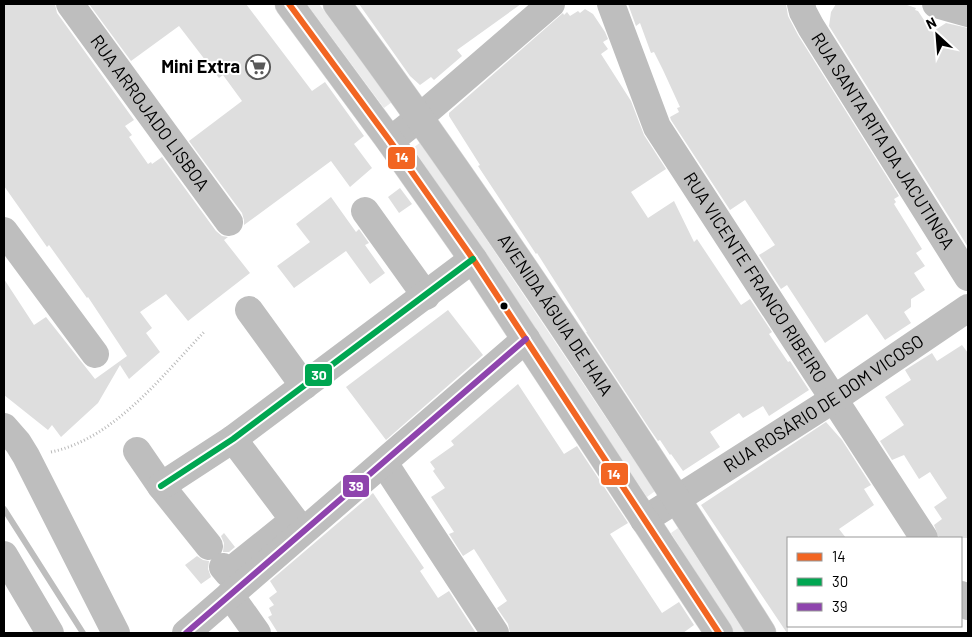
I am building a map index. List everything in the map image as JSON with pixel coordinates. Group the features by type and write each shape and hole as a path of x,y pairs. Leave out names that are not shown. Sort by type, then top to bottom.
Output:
{"street":[{"name":"RUA ARROJADO LISBOA","path":"70,4 229,222"},
{"name":"AVENIDA ÁGUIA DE HAIA","path":"289,4 390,141 473,259 719,633"},
{"name":"AVENIDA ÁGUIA DE HAIA","path":"337,4 420,117 677,499 762,633"},
{"name":"RUA VICENTE FRANCO RIBEIRO","path":"611,4 657,127 923,537"},
{"name":"RUA SANTA RITA DA JACUTINGA","path":"801,4 811,27 968,277"},
{"path":"940,4 968,13"},
{"path":"390,141 420,117 547,5"},
{"path":"365,211 426,296"},
{"path":"4,231 96,354"},
{"path":"162,486 233,440 473,259"},
{"name":"RUA ROSÁRIO DE DOM VICOSO","path":"644,520 834,399 968,308"},
{"path":"249,310 304,386"},
{"path":"186,633 526,339"},
{"path":"4,427 26,456 116,633"},
{"path":"137,451 228,573 294,520 233,440"},
{"path":"384,463 496,633"},
{"path":"4,555 50,633"},
{"path":"230,595 257,633"}],"path":[{"path":"26,456 63,449 92,435 125,414 204,332"}],"shaded area":[{"path":"307,4 319,4 392,102 384,108"},
{"path":"421,142 655,491 647,497 413,148"},
{"path":"678,528 745,633 734,633 671,533"}],"building":[{"path":"4,4 55,4 57,13 134,120 125,126 132,135 129,137 148,164 151,162 152,164 162,157 216,231 222,236 228,237 224,240 250,273 188,321 166,294 140,312 152,328 146,333 160,352 129,379 120,365 98,403 61,437 52,425 48,430 4,395 4,279 34,325 46,317 95,379 127,356 88,297 49,245 47,247 4,186"},
{"path":"89,4 246,4 312,91 325,82 364,136 354,144 372,168 350,187 331,161 244,225 242,213 189,141 242,101 223,75 219,78 179,26 131,61"},
{"path":"359,4 521,4 457,50 462,56 434,80 431,77 420,85 410,76"},
{"path":"628,4 786,4 788,16 798,35 899,196 894,199 896,202 894,204 922,249 916,253 925,266 914,273 925,290 911,299 911,307 904,312 911,323 885,340 867,314 825,343 787,285 781,289 759,255 775,245 745,200 730,210 671,120 670,117 679,112 677,108 680,107 654,52 651,53 640,23 636,26"},
{"path":"836,4 904,4 916,8 915,10 918,11 932,32 946,23 968,28 968,247 829,26 831,12"},
{"path":"585,9 593,14 605,32 608,39 603,42 608,49 601,54 631,101 644,135 666,169 631,192 648,218 674,201 694,242 697,239 741,305 750,299 772,332 769,334 809,390 769,416 763,406 743,418 739,413 710,432 720,447 683,471 649,428 537,253 478,166 480,165 449,116 449,113 563,13 564,15 567,12 570,16 578,11 580,13"},
{"path":"400,188 412,204 399,213 388,197"},
{"path":"331,197 356,232 359,229 369,243 365,245 385,273 370,284 346,251 294,288 277,266 310,242 296,224"},
{"path":"448,310 483,355 386,440 346,387"},
{"path":"962,345 968,353 968,538 939,537 934,525 942,519 934,507 947,498 930,472 919,479 904,455 892,460 880,441 904,425 885,397 911,380 905,370 932,353 937,361"},
{"path":"518,384 564,454 577,446 628,523 610,534 662,613 679,602 694,625 683,633 510,633 508,624 497,608 507,601 474,549 463,556 449,534 454,532 431,497 445,488 433,471 435,469 430,462 454,445 451,441"},
{"path":"826,422 842,440 871,485 864,489 874,505 839,529 845,537 787,537 787,633 701,505"},
{"path":"373,493 424,568 420,571 438,598 449,591 476,633 278,633 268,617 272,615 269,608 274,605 269,598 277,592 270,581"},
{"path":"224,533 235,547 229,552 223,552 224,543 221,536"},
{"path":"197,556 209,561 208,569 211,577 201,584 185,565"}],"waterway":[{"path":"4,509 83,633"}],"transit line":[{"name":"14","path":"289,4 390,141 473,259 719,633"},
{"name":"30","path":"161,486 233,439 473,259"},
{"name":"39","path":"186,633 526,339"}],"place":[{"name":"Mini Extra","path":"258,67"}]}
